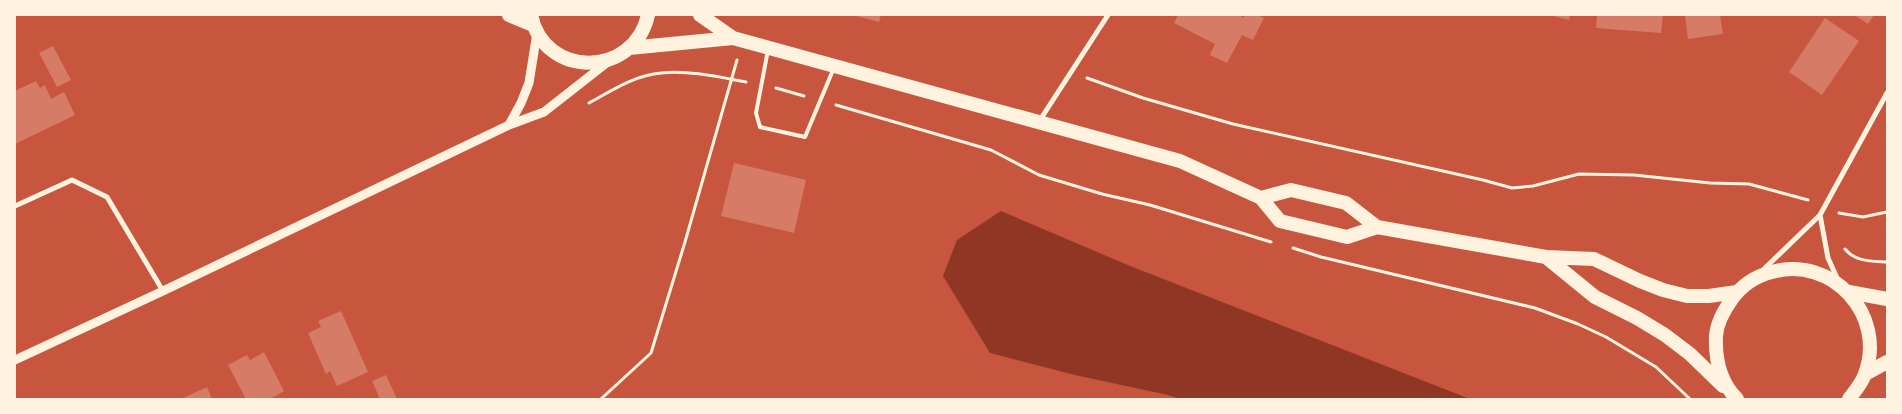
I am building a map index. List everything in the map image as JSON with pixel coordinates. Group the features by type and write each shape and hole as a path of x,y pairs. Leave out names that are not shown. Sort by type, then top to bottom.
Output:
{"highway":[{"path":"509,15 534,24 548,47 562,57 579,63 597,63 614,58 629,48 641,34 648,15"},
{"path":"700,15 738,39 1180,161 1261,198 1280,221 1347,237 1377,227"},
{"path":"629,48 738,39"},
{"path":"1261,198 1291,190 1346,203 1377,227 1546,257 1594,259 1640,282 1687,296 1709,296 1737,292"},
{"path":"1546,257 1595,297 1637,318 1690,354 1734,396"},
{"path":"1734,396 1720,374 1715,353 1716,330 1724,310 1737,292 1751,281 1781,269 1796,268 1827,276 1845,289 1860,306 1867,322 1870,339 1870,357 1865,374 1849,399"},
{"path":"1845,289 1887,299"},
{"path":"1865,374 1887,362"}],"street":[{"path":"1040,121 1108,15"},
{"path":"509,125 529,83 534,24"},
{"path":"15,360 163,292 509,125 544,112 614,58"},
{"path":"1751,281 1820,215 1887,93"},
{"path":"15,206 72,180 107,197 163,292"},
{"path":"1820,215 1828,258 1845,289"}],"lane":[{"path":"769,47 756,113 760,127 805,137 835,65"}],"path":[{"path":"601,399 651,353 732,79 738,39"},
{"path":"1071,72 1143,98 1233,124 1464,175 1512,188 1533,186 1579,174 1634,176 1710,183 1749,184 1808,200"},
{"path":"587,104 626,83 660,73 678,73 762,84 990,150 1039,175 1102,194 1150,205 1274,242"},
{"path":"1836,218 1837,212 1853,217 1863,217 1887,212"},
{"path":"1842,245 1847,252 1859,259 1887,262"},
{"path":"1293,248 1321,257 1535,308 1578,324 1606,337 1656,367 1690,399"}],"shaded area":[{"path":"1001,211 1130,266 1470,399 1180,399 990,353 943,276 957,240"}],"building":[{"path":"853,15 881,15 879,22"},
{"path":"1178,15 1239,15 1244,18 1245,15 1258,15 1264,18 1253,40 1242,35 1227,63 1210,55 1215,44 1174,23"},
{"path":"1550,15 1570,15 1569,20"},
{"path":"1597,15 1663,15 1661,33 1596,28"},
{"path":"1685,15 1720,15 1723,34 1688,39"},
{"path":"1854,15 1874,15 1868,24"},
{"path":"1825,18 1859,41 1822,95 1789,72"},
{"path":"53,46 71,80 57,87 39,53"},
{"path":"36,81 40,88 45,85 51,99 64,92 75,115 15,144 15,91"},
{"path":"734,163 806,180 794,233 721,216"},
{"path":"341,311 368,372 337,386 330,371 326,374 308,333 321,327 318,321"},
{"path":"264,352 284,391 270,399 246,399 228,365 247,355 250,360"},
{"path":"386,375 397,399 380,399 372,381"},
{"path":"207,387 212,399 181,399"}]}
